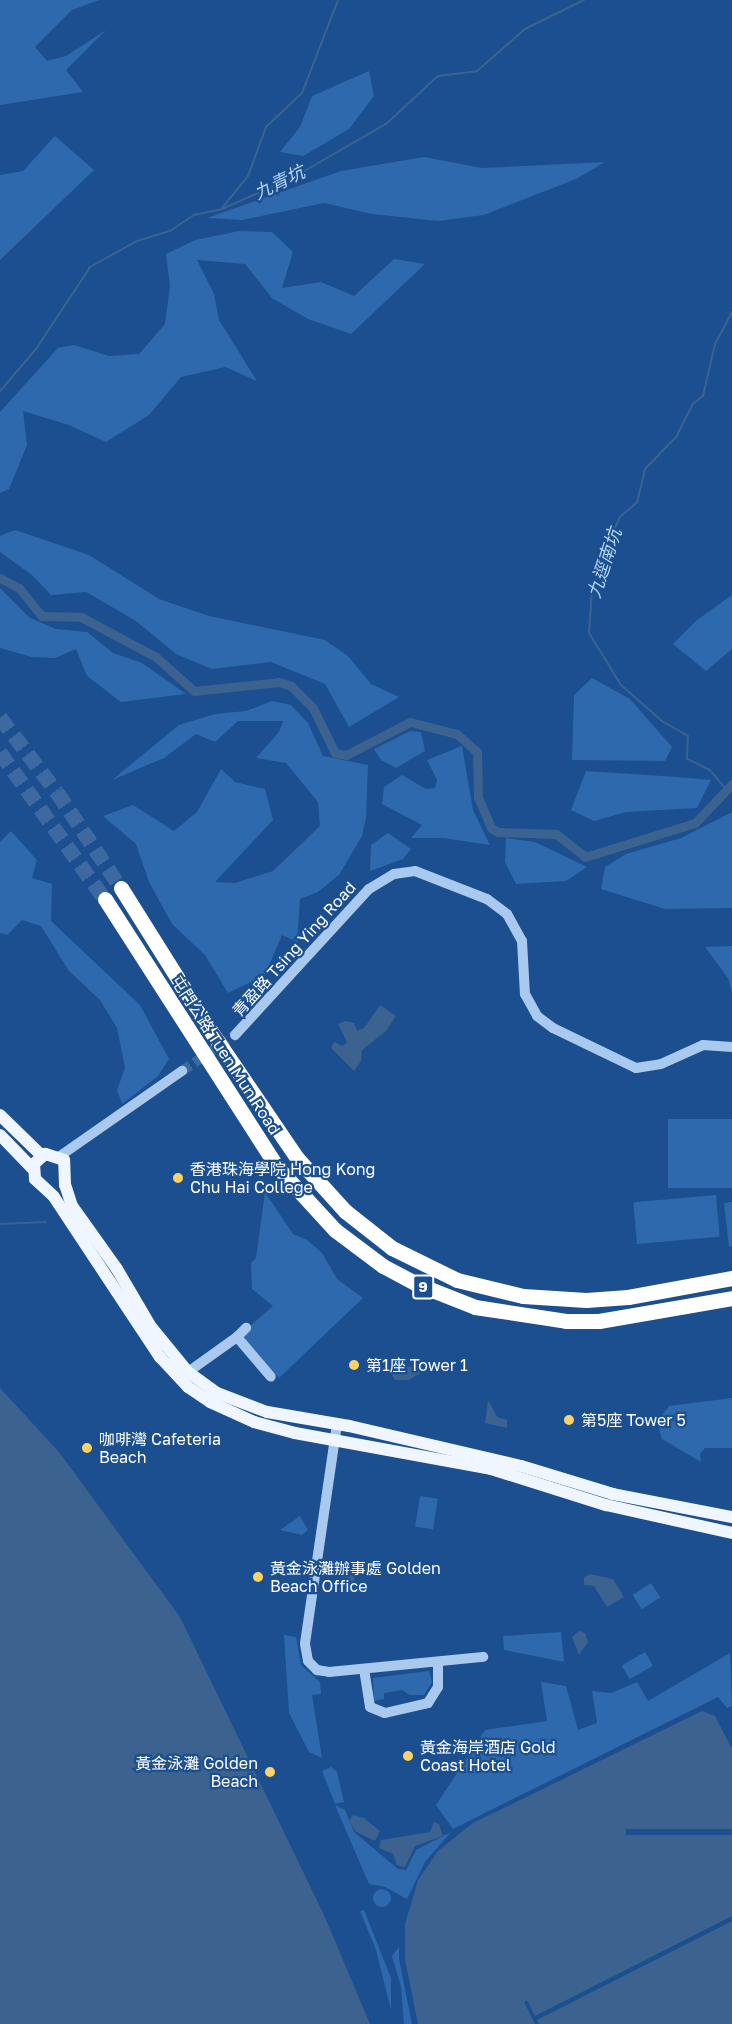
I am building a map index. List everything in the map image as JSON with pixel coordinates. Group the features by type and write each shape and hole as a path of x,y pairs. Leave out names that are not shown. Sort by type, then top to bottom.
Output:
{"highway":[{"name":"屯門公路 Tuen Mun Road","path":"121,888 207,1026 297,1158 345,1211 392,1248 457,1280 523,1296 586,1300 628,1297 732,1278"},
{"name":"屯門公路 Tuen Mun Road","path":"105,898 278,1168 335,1230 384,1266 417,1284 475,1307 566,1321 598,1321 732,1298"}],"main road":[{"path":"0,1115 41,1155 60,1156 67,1165 64,1180 77,1214 117,1269 183,1375 252,1407 336,1431 491,1469 606,1505 732,1533"},
{"path":"0,1135 32,1168 35,1179 45,1186 146,1338 210,1402 254,1422 336,1431 512,1464 624,1497 732,1518"},
{"path":"32,1168 41,1155"},
{"path":"45,1186 64,1180"}],"street":[{"name":"青盈路 Tsing Ying Road","path":"235,1035 373,885 394,874 415,871 487,899 507,914 522,940 522,982 528,1003 553,1028 636,1068 661,1064 703,1046 732,1047"},
{"path":"60,1156 182,1071"},
{"path":"183,1375 237,1337 246,1328"},
{"path":"237,1337 271,1377"},
{"path":"336,1431 304,1650 312,1666 322,1672 483,1657"},
{"path":"364,1669 370,1707 385,1713 428,1703 438,1687 438,1662"}],"shaded area":[{"path":"0,0 99,0 72,10 35,47 47,61 66,56 106,30 66,70 83,92 0,105"},
{"path":"369,71 374,96 349,129 303,156 280,152 300,127 312,96"},
{"path":"55,136 94,170 0,260 0,175 23,171"},
{"path":"424,157 482,168 605,162 576,179 484,215 438,221 372,214 324,203 242,220 207,218 341,171"},
{"path":"239,231 272,232 293,252 282,288 321,282 354,296 394,259 425,264 351,334 308,319 272,298 245,264 197,260 214,294 219,320 257,381 225,367 181,377 149,415 106,442 69,425 23,411 27,445 9,489 0,493 0,412 58,348 74,345 109,356 139,354 165,324 170,286 166,254 195,240"},
{"path":"15,530 89,555 159,599 209,616 325,640 348,656 371,684 399,697 349,727 325,684 271,662 212,669 176,654 136,621 86,592 51,595 32,575 0,552 0,536"},
{"path":"0,588 30,618 56,629 87,632 113,653 142,663 186,694 121,702 87,676 76,649 55,658 32,657 0,648"},
{"path":"732,595 732,649 706,671 673,644 697,620"},
{"path":"592,678 630,699 672,747 665,761 572,760 574,695"},
{"path":"272,701 291,705 308,723 323,756 368,765 366,818 362,836 339,875 318,892 300,899 297,942 282,935 265,975 228,993 205,955 172,924 149,882 136,844 103,816 133,805 174,831 197,812 221,769 235,782 265,789 273,820 215,882 235,883 273,871 320,826 318,802 286,763 256,758 279,732 283,721 238,721 215,742 196,734 164,758 112,780 179,725 215,714 246,711"},
{"path":"410,731 421,732 425,751 396,768 381,760 374,749"},
{"path":"462,746 473,810 490,845 443,838 411,838 422,825 382,804 384,787 402,775 426,789 435,788 437,780 427,760"},
{"path":"586,771 711,780 697,808 626,812 594,821 571,810"},
{"path":"732,812 732,908 665,909 601,889 605,867 626,854 681,838"},
{"path":"11,831 37,860 32,878 52,884 51,921 140,1005 169,1059 158,1076 122,1104 117,1090 125,1068 117,1028 100,1000 69,971 41,926 22,920 7,935 0,933 0,842"},
{"path":"388,833 411,849 403,859 370,871 371,845"},
{"path":"506,838 535,842 587,867 566,881 516,884 505,862"},
{"path":"732,946 732,992 728,978 705,947"},
{"path":"380,1005 396,1016 386,1031 362,1050 361,1061 354,1071 331,1048 334,1042 343,1046 347,1042 338,1024 345,1021 354,1023 357,1031 364,1028"},
{"path":"668,1119 732,1119 732,1188 668,1188"},
{"path":"265,1192 293,1234 307,1240 322,1253 337,1279 363,1298 279,1378 244,1338 250,1326 273,1306 252,1289 251,1263 256,1258"},
{"path":"716,1195 720,1237 637,1244 633,1202"},
{"path":"732,1202 732,1246 729,1247 724,1203"},
{"path":"397,1367 412,1367 423,1371 409,1380 395,1380 390,1373"},
{"path":"0,1388 59,1452 180,1617 324,1915 370,2024 0,2024"},
{"path":"732,1398 732,1448 705,1448 700,1454 701,1462 662,1439 657,1422 669,1406"},
{"path":"488,1400 497,1417 507,1420 507,1428 485,1423"},
{"path":"420,1496 438,1499 433,1529 415,1527"},
{"path":"300,1516 308,1530 302,1535 280,1530"},
{"path":"344,1560 358,1563 351,1593 338,1590"},
{"path":"590,1574 613,1579 624,1597 607,1607 594,1586 584,1585 584,1577"},
{"path":"651,1583 660,1597 642,1609 633,1595"},
{"path":"579,1631 585,1633 588,1642 579,1655 572,1637"},
{"path":"561,1632 564,1662 504,1650 503,1636"},
{"path":"284,1635 296,1637 301,1665 320,1682 321,1694 312,1695 322,1758 309,1752 289,1713"},
{"path":"645,1652 653,1666 630,1679 622,1666"},
{"path":"730,1653 732,1706 727,1708 718,1697 453,1829 436,1805 485,1730 547,1721 541,1682 566,1686 578,1730 597,1723 592,1691 611,1693 637,1682 648,1701"},
{"path":"429,1671 432,1682 424,1695 410,1695 402,1690 384,1693 384,1699 374,1701 373,1678"},
{"path":"702,1711 715,1716 732,1749 732,2024 418,2024 405,1959 405,1924 418,1880 438,1851 473,1823"},
{"path":"331,1767 337,1772 344,1802 335,1804 322,1771"},
{"path":"335,1805 345,1810 354,1832 398,1869 406,1870 416,1850 451,1832 425,1862 407,1899 385,1887 369,1884"},
{"path":"353,1815 364,1818 380,1831 375,1841 355,1831 349,1821"},
{"path":"434,1822 439,1824 443,1836 415,1846 405,1867 397,1865 393,1854 379,1848 381,1840 430,1832"},
{"path":"382,1889 388,1892 391,1898 388,1904 382,1907 376,1904 373,1898 376,1892"},
{"path":"364,1910 391,1978 391,2010 376,1950 360,1911"},
{"path":"399,1947 399,1959 412,2024 404,2024 401,1987 392,1956"}],"pier":[{"path":"626,1829 732,1829 732,1835 626,1835"},
{"path":"732,1916 732,1921 537,2020 539,2024 535,2024 524,2002 527,2000 535,2016"}],"waterway":[{"path":"222,208 248,176 266,127 302,93 338,0"},
{"name":"九青坑","path":"0,391 36,349 90,267 137,241 170,231 194,215 222,209 292,178 386,124 438,76 477,71 525,29 584,0"},
{"name":"九逕南坑","path":"725,788 710,770 687,759 688,736 662,721 621,685 589,633 592,594 605,549 620,517 637,502 645,469 676,437 693,404 703,396 715,344 732,312"},
{"path":"0,578 19,588 42,616 81,617 156,657 194,691 279,682 291,686 313,708 335,753 346,755 410,722 457,734 477,752 478,797 491,828 498,832 556,834 585,857 695,823 732,784"},
{"path":"0,1224 46,1222"}],"tunnel":[{"path":"0,717 57,792 121,888"},
{"path":"0,752 105,899"},
{"path":"182,1071 235,1035"}],"place":[{"name":"香港珠海學院 Hong Kong Chu Hai College","path":"178,1178"},
{"name":"第1座 Tower 1","path":"354,1365"},
{"name":"第5座 Tower 5","path":"569,1420"},
{"name":"咖啡灣 Cafeteria Beach","path":"87,1448"},
{"name":"黃金泳灘辦事處 Golden Beach Office","path":"258,1577"},
{"name":"黃金海岸酒店 Gold Coast Hotel","path":"408,1756"},
{"name":"黃金泳灘 Golden Beach","path":"270,1772"}]}
